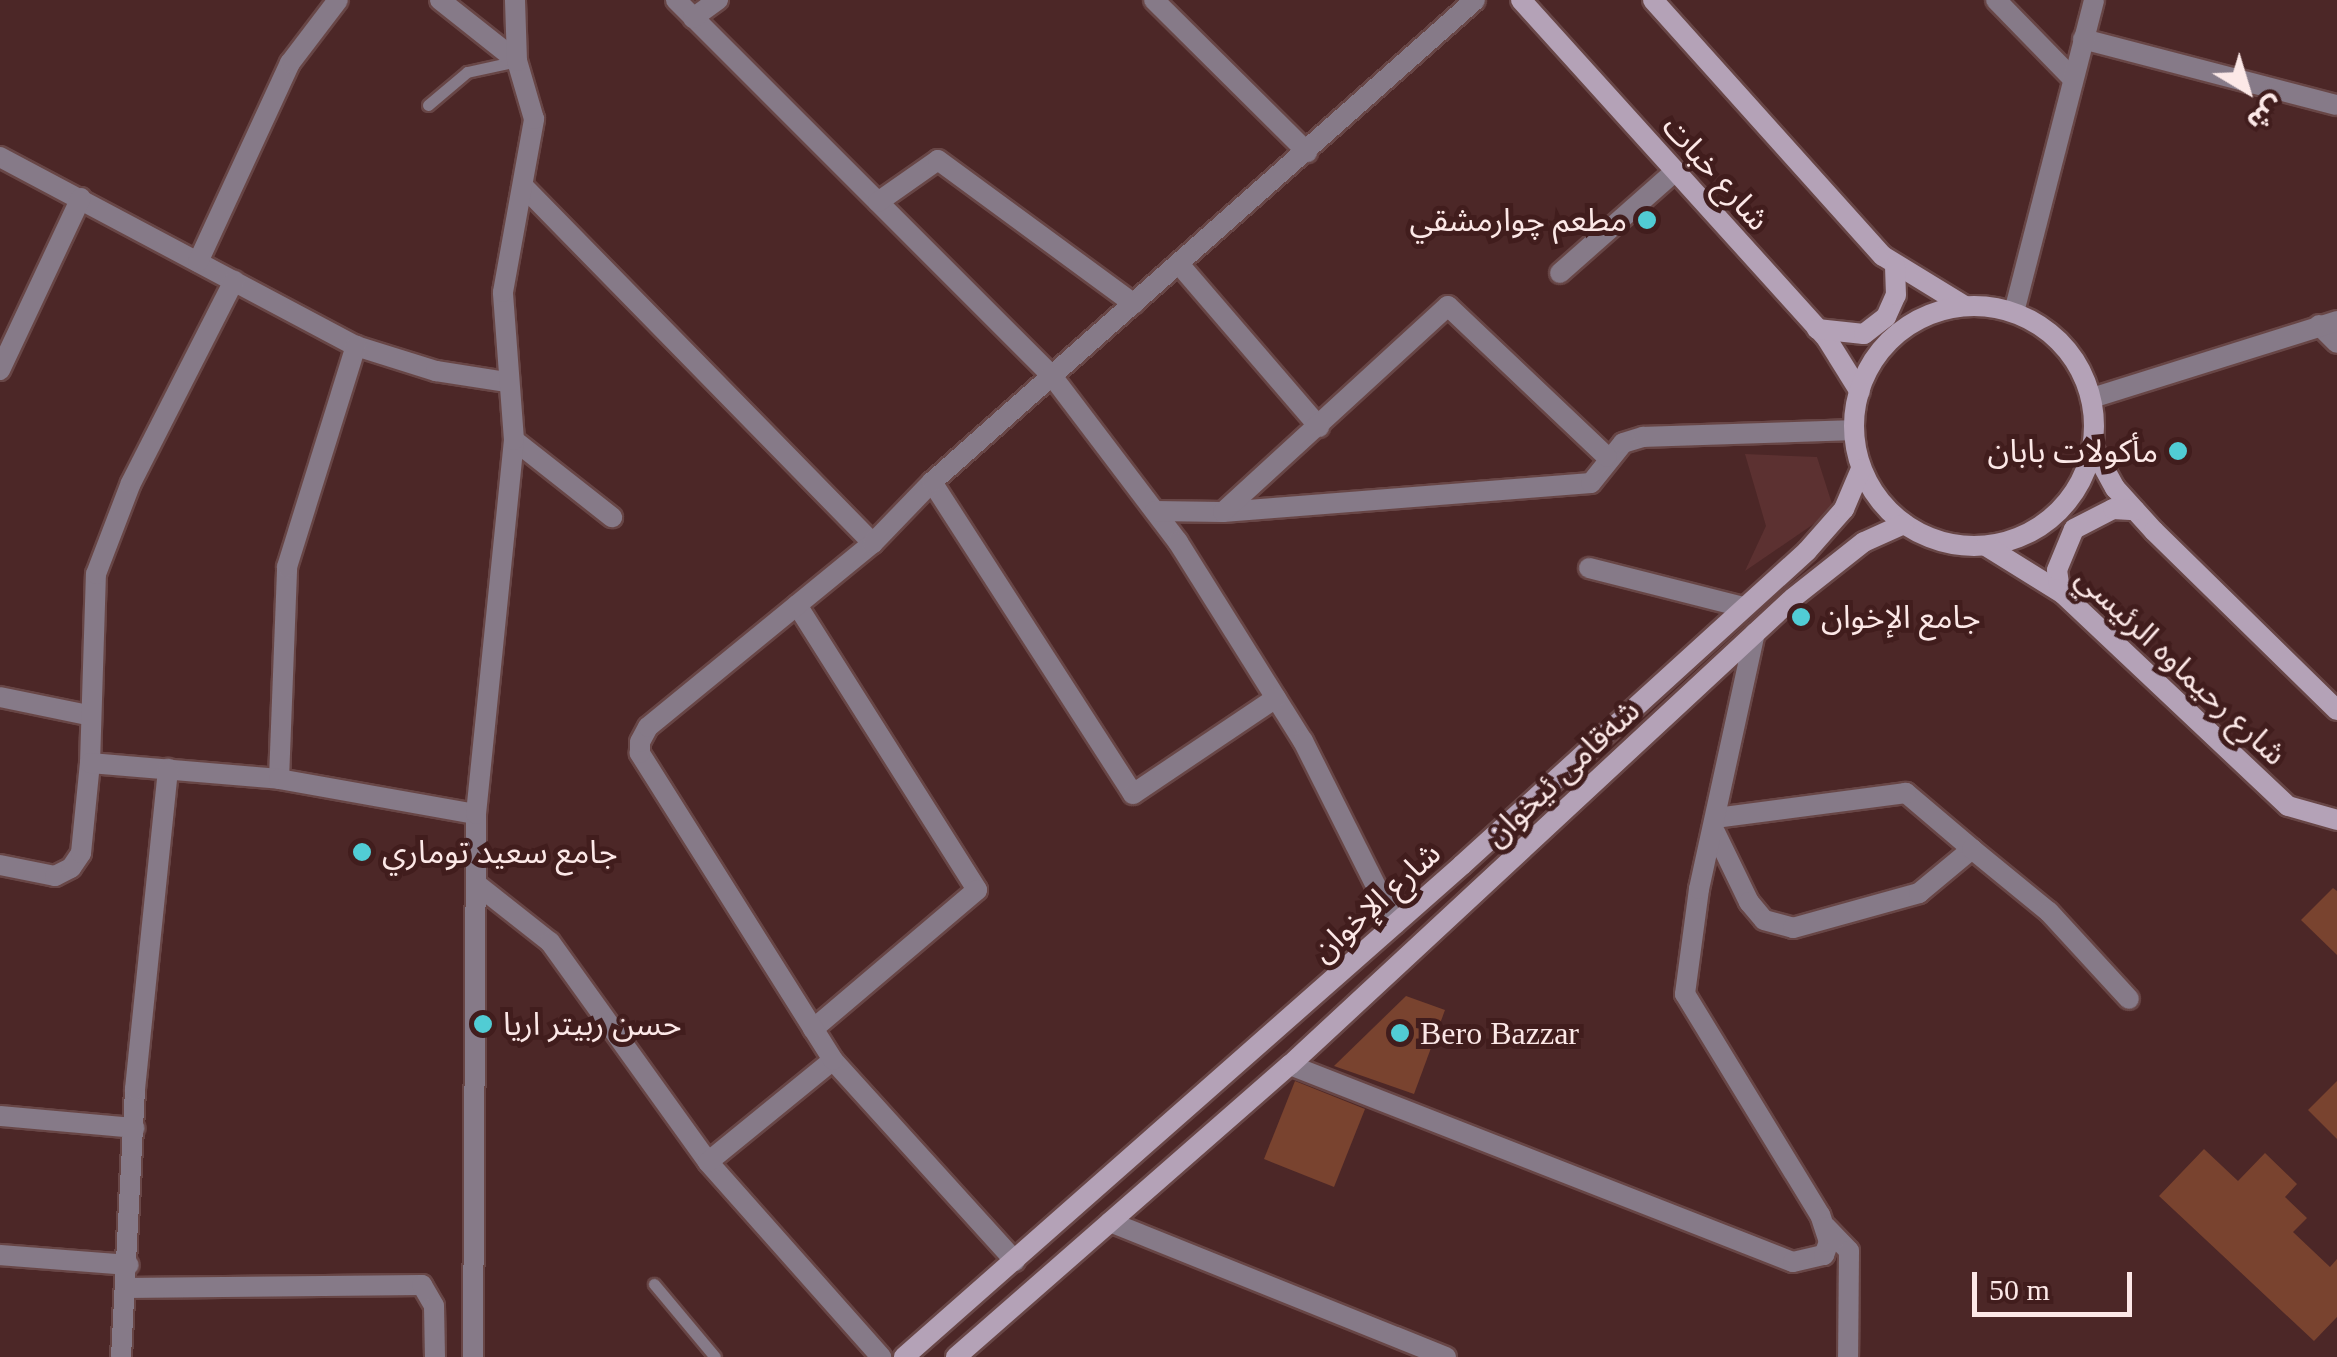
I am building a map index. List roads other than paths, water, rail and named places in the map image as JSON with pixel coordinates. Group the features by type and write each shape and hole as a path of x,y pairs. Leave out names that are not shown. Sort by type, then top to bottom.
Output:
{"main road":[{"name":"شارع خبات","path":"1521,0 1818,329 1860,392"},
{"path":"1653,0 1895,266 1963,305 2014,312 2056,336 2084,375 2092,398 2093,448 2066,504 2016,540 1986,546 1942,542 1904,524 1862,469 1854,430 1860,392 1873,361 1902,329 1963,305"},
{"path":"1818,329 1864,334 1886,317 1896,295 1895,266"},
{"path":"2093,448 2135,510 2337,710"},
{"name":"شارع الإخوان","path":"904,1357 1396,924 1836,522 1862,469"},
{"path":"2060,592 2057,570 2074,529 2092,516 2135,510"},
{"path":"1836,522 1858,524 1864,542"},
{"name":"شەقامی ئیخوان","path":"956,1357 1290,1065 1755,633 1864,542 1904,524"},
{"name":"شارع رحيماوه الرئيسي","path":"1986,546 2060,592 2288,806 2337,820"},
{"path":"1153,1141 1175,1165"}],"street":[{"path":"198,262 290,64 338,0"},
{"path":"440,0 517,61"},
{"path":"473,1357 479,886 476,814 514,440 503,292 534,119 517,61 515,0"},
{"path":"676,0 1052,376 1155,512 1276,698 1396,924"},
{"path":"693,18 718,0"},
{"path":"1154,0 1307,152"},
{"path":"1015,1262 833,1060 640,753 640,742 648,727 873,543 932,482 1475,0"},
{"path":"1996,0 2072,78"},
{"path":"2014,312 2094,0"},
{"path":"2083,39 2337,104"},
{"path":"0,157 356,346 436,371 507,382"},
{"path":"878,202 938,160 1134,304"},
{"path":"1560,273 1674,172"},
{"path":"523,186 873,543"},
{"path":"0,370 82,198"},
{"path":"1179,264 1319,427"},
{"path":"0,865 55,876 71,868 81,853 90,763 88,714 96,574 131,483 234,281"},
{"path":"1223,512 1448,306 1607,456"},
{"path":"2092,398 2328,323 2337,343"},
{"path":"279,779 287,567 356,346"},
{"path":"1155,512 1223,512 1591,483 1607,456 1643,438 1854,430"},
{"path":"514,440 612,516"},
{"path":"932,482 1133,794 1276,698"},
{"path":"1589,568 1743,607"},
{"path":"797,605 977,890 812,1029"},
{"path":"1755,633 1699,889 1685,994 1826,1227 1849,1251 1848,1357"},
{"path":"0,697 88,714"},
{"path":"90,763 279,779 476,814"},
{"path":"121,1357 134,1128 168,769"},
{"path":"1716,825 1906,793 2050,912 2128,999"},
{"path":"1716,825 1749,902 1764,920 1793,928 1918,893 1972,848"},
{"path":"479,886 550,942 708,1162 881,1357"},
{"path":"708,1162 833,1060"},
{"path":"1290,1065 1793,1262 1824,1255 1826,1227"},
{"path":"0,1116 134,1128"},
{"path":"1110,1222 1446,1357"},
{"path":"0,1256 128,1265"},
{"path":"126,1288 422,1285 434,1306 435,1357"}],"lane":[{"path":"428,105 467,72 517,61"},
{"path":"654,1284 715,1357"}],"place":[{"name":"مطعم چوارمشقي","path":"1647,220"},
{"name":"مأكولات بابان","path":"2178,451"},
{"name":"جامع الإخوان","path":"1801,617"},
{"name":"جامع سعيد توماري","path":"362,852"},
{"name":"حسن ربيتر اريا","path":"483,1024"},
{"name":"Bero Bazzar","path":"1400,1033"}]}
